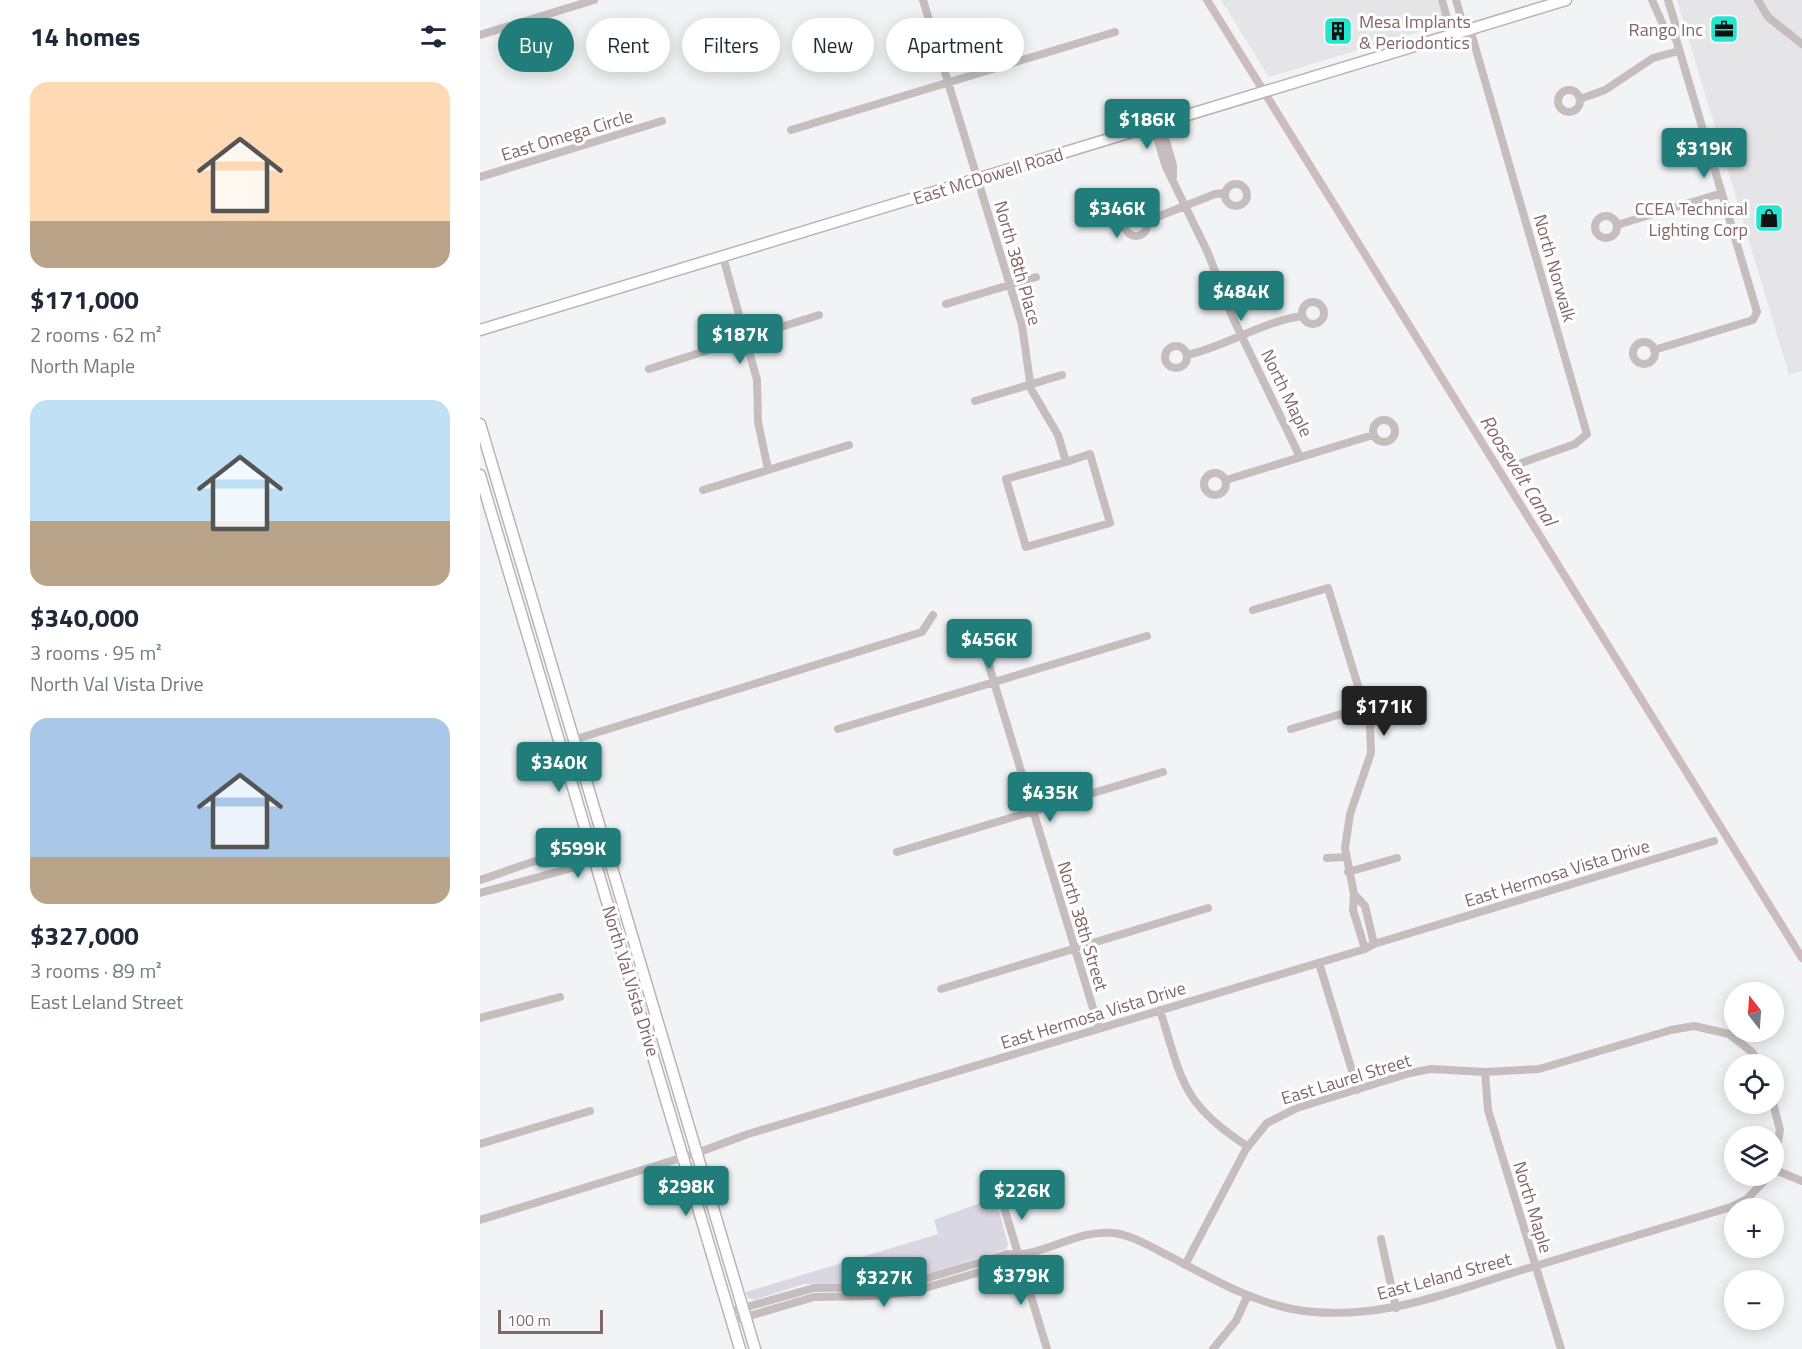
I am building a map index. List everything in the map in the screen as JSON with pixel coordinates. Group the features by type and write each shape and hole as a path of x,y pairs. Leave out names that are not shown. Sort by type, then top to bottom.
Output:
{"main road":[{"name":"East McDowell Road","path":"480,330 1566,0"},
{"name":"North Val Vista Drive","path":"480,423 755,1349"},
{"name":"North Val Vista Drive","path":"480,476 740,1349"},
{"path":"488,502 502,497"},
{"path":"514,593 529,589"},
{"path":"553,722 567,718"},
{"path":"560,744 573,740"},
{"path":"586,834 600,830"},
{"path":"592,854 606,850"},
{"path":"604,894 618,890"},
{"path":"615,929 629,925"},
{"path":"620,947 634,943"}],"street":[{"path":"480,35 594,0"},
{"name":"North 38th Place","path":"923,0 1022,325 1030,384 1058,435 1066,462"},
{"path":"1442,0 1448,22 1458,33"},
{"path":"1456,0 1461,18 1458,33"},
{"path":"1652,0 1664,27 1676,39"},
{"path":"1654,350 1753,320 1757,312 1679,51 1675,23 1668,0"},
{"path":"1758,0 1768,17 1802,44"},
{"name":"North Norwalk","path":"1470,29 1587,434 1575,444 1510,467"},
{"path":"791,130 1114,32"},
{"path":"1580,99 1605,90 1653,58 1679,51"},
{"name":"East Omega Circle","path":"480,177 662,122"},
{"name":"North Maple","path":"1157,124 1166,167 1186,206 1241,336 1300,457"},
{"path":"1147,221 1215,194 1225,193"},
{"path":"1617,225 1722,194"},
{"path":"723,257 756,380 758,422 768,469"},
{"path":"946,304 1036,278"},
{"path":"649,369 819,315"},
{"path":"1187,355 1272,323 1302,316"},
{"path":"975,400 1062,375"},
{"path":"1226,480 1373,435"},
{"path":"703,490 849,445"},
{"path":"1090,454 1110,523 1026,547 1006,479 1066,462 1090,454"},
{"path":"1253,610 1328,588 1370,725 1371,753 1350,814 1345,857 1354,894 1353,910 1365,949"},
{"path":"573,740 922,632 933,615"},
{"name":"North 38th Street","path":"976,626 1099,1028"},
{"path":"838,729 1148,636"},
{"path":"1291,729 1365,707"},
{"path":"897,852 1163,772"},
{"name":"East Hermosa Vista Drive","path":"480,1220 697,1153 748,1134 1319,963 1374,944 1714,841"},
{"path":"480,880 563,854 580,852 592,854"},
{"path":"480,893 579,866 592,854"},
{"path":"1327,858 1345,857"},
{"path":"1348,872 1397,858"},
{"path":"1354,894 1365,906 1374,944"},
{"path":"941,988 1208,909"},
{"path":"1319,963 1358,1090"},
{"path":"480,1018 560,997"},
{"path":"1160,1010 1179,1074 1195,1104 1222,1130 1247,1146"},
{"name":"East Laurel Street","path":"1185,1265 1247,1146 1267,1123 1280,1115 1431,1069 1485,1072 1523,1071 1553,1066 1671,1030 1694,1026 1729,1034 1753,1054"},
{"name":"North Maple","path":"1485,1072 1488,1110 1561,1349"},
{"path":"480,1144 590,1111"},
{"path":"1784,1174 1802,1181"},
{"name":"East Leland Street","path":"730,1316 825,1296 872,1296 911,1292 1011,1263 1019,1255 1081,1236 1115,1233 1143,1242 1247,1297 1302,1311 1363,1313 1396,1308 1731,1207 1747,1199 1759,1186"},
{"path":"1000,1194 1047,1349"},
{"path":"1381,1239 1396,1308"},
{"path":"1213,1349 1236,1321 1247,1297"}],"shaded area":[{"path":"1221,0 1437,0 1442,18 1438,26 1269,77"},
{"path":"1677,0 1802,0 1802,371 1789,375"},
{"path":"988,1200 999,1210 1008,1245 1006,1249 911,1279 891,1282 804,1284 754,1300 748,1298 746,1292 938,1234 934,1220"}],"waterway":[{"name":"Roosevelt Canal","path":"1207,0 1802,958"}],"place":[{"name":"Rango Inc","path":"1724,29"},
{"name":"Mesa Implants & Periodontics","path":"1338,31"},
{"name":"CCEA Technical Lighting Corp","path":"1769,218"}]}
